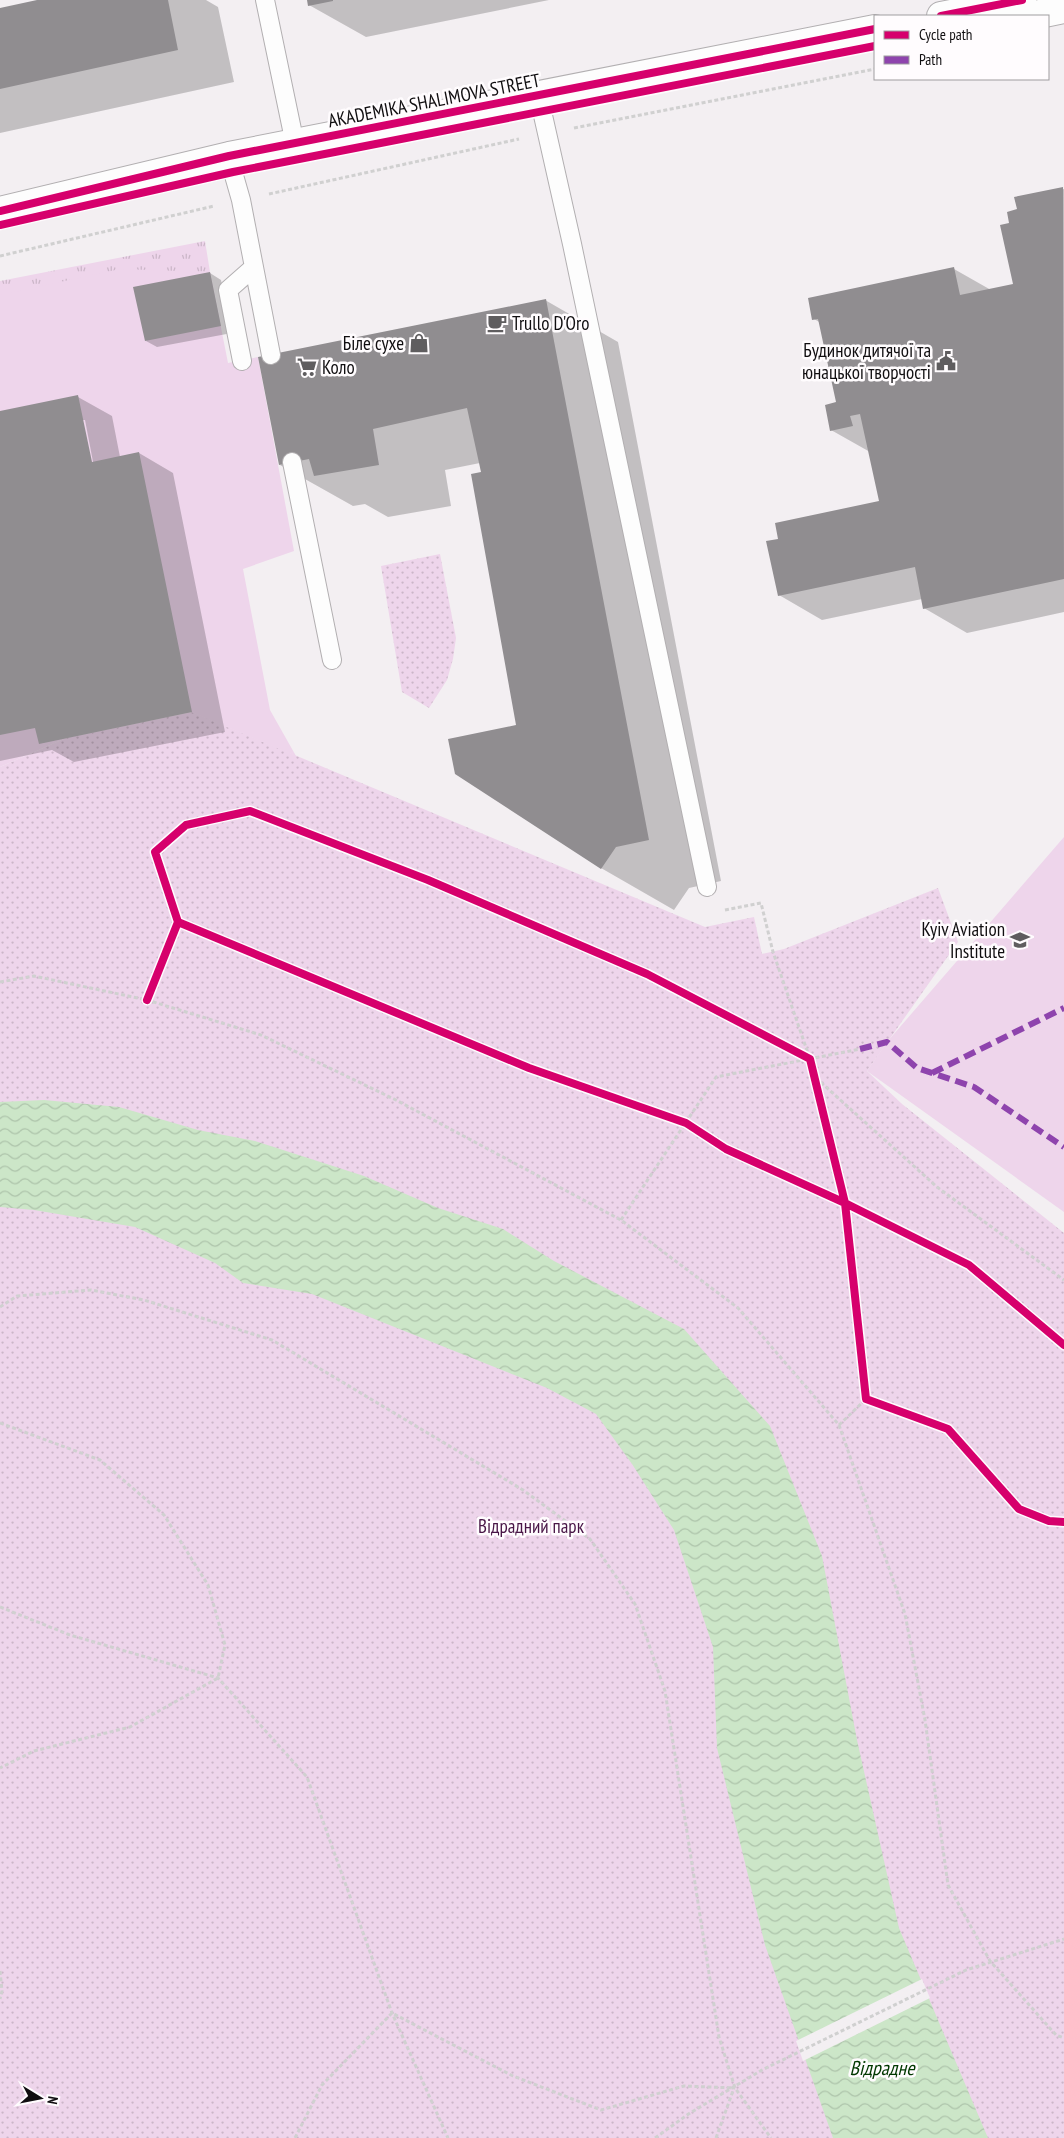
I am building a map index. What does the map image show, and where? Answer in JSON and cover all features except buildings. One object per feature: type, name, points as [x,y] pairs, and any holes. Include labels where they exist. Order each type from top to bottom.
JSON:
[{"type":"street","points":[[946,15],[1022,0]]},
{"type":"street","points":[[1035,15],[1064,9]]},
{"type":"street","name":"AKADEMIKA SHALIMOVA STREET","points":[[0,211],[229,156],[874,29]]},
{"type":"street","name":"AKADEMIKA SHALIMOVA STREET","points":[[0,226],[233,172],[874,46]]},
{"type":"lane","points":[[265,0],[295,144]]},
{"type":"lane","points":[[542,111],[574,254],[707,887]]},
{"type":"lane","points":[[233,172],[271,354]]},
{"type":"lane","points":[[242,361],[228,290],[253,268]]},
{"type":"lane","points":[[292,462],[332,660]]},
{"type":"path","points":[[0,256],[240,200]]},
{"type":"path","points":[[761,903],[773,952],[810,1059],[820,1097]]},
{"type":"path","points":[[0,982],[34,976],[147,1000],[261,1035],[396,1100],[621,1220],[738,1308],[838,1425],[905,1614],[925,1720],[948,1885],[990,1961],[1056,2036],[1064,2038]]},
{"type":"path","points":[[147,1000],[150,992]]},
{"type":"path","points":[[621,1220],[716,1077],[860,1049]]},
{"type":"path","points":[[802,1054],[810,1059]]},
{"type":"path","points":[[816,1078],[937,1188],[1064,1280]]},
{"type":"path","points":[[677,1119],[694,1128]]},
{"type":"path","points":[[0,1307],[17,1296],[91,1290],[144,1300],[272,1340],[524,1490],[590,1539],[635,1604],[665,1691],[719,2037],[735,2088],[771,2138]]},
{"type":"path","points":[[865,1390],[866,1400]]},
{"type":"path","points":[[838,1425],[866,1400]]},
{"type":"path","points":[[866,1400],[875,1403]]},
{"type":"path","points":[[0,1423],[100,1460],[164,1515],[208,1585],[225,1645],[218,1678],[130,1727],[34,1750],[0,1768]]},
{"type":"path","points":[[0,1607],[70,1635],[218,1678],[307,1777],[392,2013],[448,2138]]},
{"type":"path","points":[[655,2138],[690,2113],[735,2088],[762,2070],[966,1970],[1064,1939]]},
{"type":"path","points":[[0,1971],[2,1991],[0,1999]]},
{"type":"path","points":[[392,2013],[513,2076],[601,2110],[684,2086],[735,2088]]},
{"type":"path","points":[[295,2138],[322,2085],[392,2013]]},
{"type":"path","points":[[716,2138],[735,2088]]},
{"type":"green space","points":[[205,241],[210,272],[134,287],[0,411],[0,281]]},
{"type":"green space","points":[[120,269],[210,272],[228,363],[258,357],[294,551],[243,569],[270,710],[296,756],[191,712],[66,738],[0,767],[0,295]]},
{"type":"green space","points":[[440,554],[456,638],[447,680],[429,708],[402,692],[381,566]]},
{"type":"green space","name":"Відрадний парк","points":[[192,712],[705,927],[754,917],[762,954],[784,949],[938,888],[958,942],[867,1071],[902,1104],[1064,1233],[1064,2138],[0,2138],[0,767],[66,738]]},
{"type":"green space","name":"Kyiv Aviation Institute","points":[[1064,837],[1064,1212],[867,1071],[887,1042]]},
{"type":"water","name":"Відрадне","points":[[44,1100],[119,1107],[198,1130],[255,1141],[364,1176],[438,1208],[503,1229],[554,1261],[684,1329],[770,1426],[822,1556],[857,1740],[899,1928],[988,2138],[833,2138],[765,1945],[717,1748],[713,1647],[674,1530],[632,1464],[596,1414],[547,1388],[312,1294],[243,1283],[215,1263],[135,1227],[34,1210],[0,1207],[0,1102]]},
{"type":"pier","points":[[922,1979],[930,1998],[803,2061],[796,2041]]},
{"type":"marked path","points":[[932,1073],[1064,1008]]},
{"type":"marked path","points":[[860,1049],[887,1042],[917,1068],[974,1087],[1064,1147]]},
{"type":"cycle path","points":[[946,15],[1022,0]]},
{"type":"cycle path","points":[[0,211],[229,156],[874,29]]},
{"type":"cycle path","points":[[0,225],[233,172],[874,46]]},
{"type":"cycle path","points":[[1064,1345],[969,1265],[845,1203],[726,1149],[686,1123],[529,1068],[178,922],[155,852],[186,825],[250,811],[428,880],[647,974],[810,1059],[845,1203],[866,1399],[948,1429],[1019,1509],[1049,1521],[1064,1522]]},
{"type":"cycle path","points":[[147,1000],[178,922]]},
{"type":"place","name":"Trullo D'Oro","points":[[497,323]]},
{"type":"place","name":"Біле сухе","points":[[419,343]]},
{"type":"place","name":"Будинок дитячої та юнацької творчості","points":[[946,361]]},
{"type":"place","name":"Коло","points":[[307,367]]},
{"type":"place","name":"Kyiv Aviation Institute","points":[[1020,940]]}]
